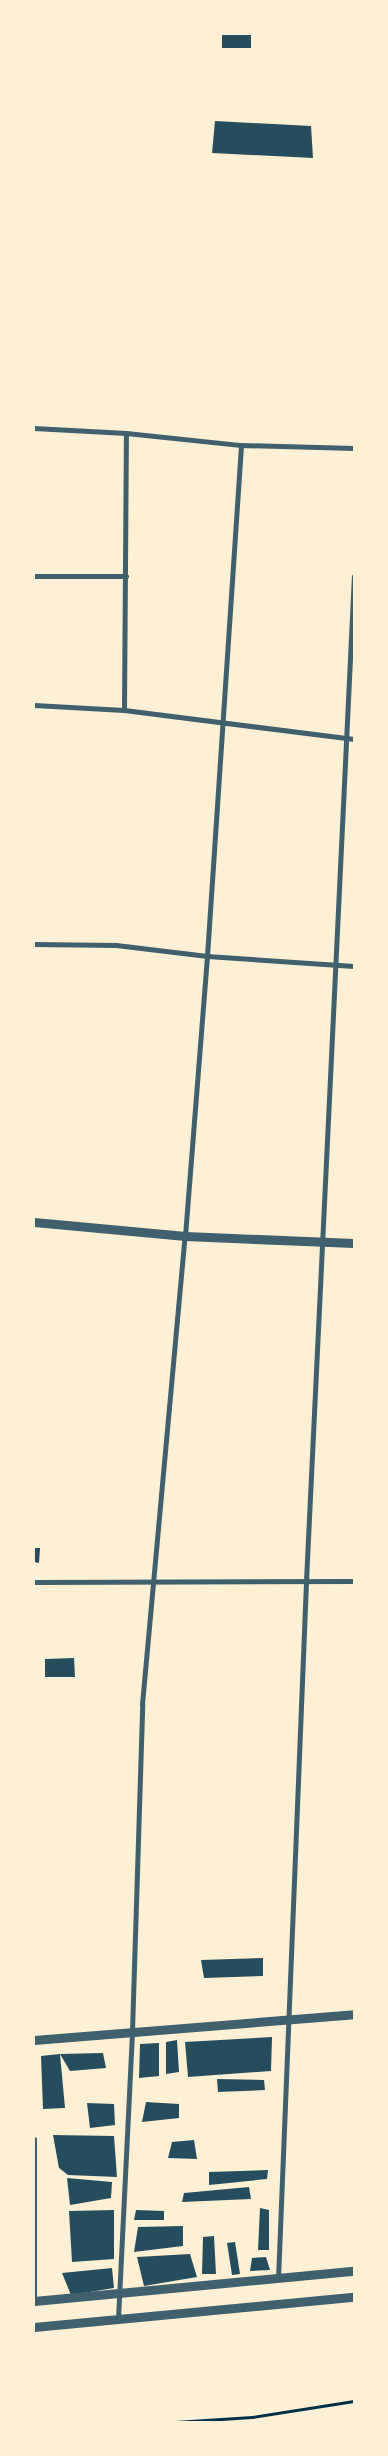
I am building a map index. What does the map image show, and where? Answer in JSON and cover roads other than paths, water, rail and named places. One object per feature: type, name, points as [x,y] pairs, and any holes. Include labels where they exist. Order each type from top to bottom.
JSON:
[{"type":"street","points":[[34,428],[126,433],[241,445],[354,448]]},
{"type":"street","points":[[124,710],[126,433]]},
{"type":"street","points":[[118,2319],[132,2031],[142,1704],[151,1581],[185,1236],[208,956],[241,445]]},
{"type":"street","points":[[34,576],[126,576]]},
{"type":"street","points":[[278,2279],[306,1581],[337,965],[354,576]]},
{"type":"street","points":[[34,706],[124,710],[354,739]]},
{"type":"street","points":[[34,944],[116,946],[208,956],[354,966]]},
{"type":"street","points":[[34,1222],[185,1236],[354,1244]]},
{"type":"street","points":[[34,1582],[354,1581]]},
{"type":"street","points":[[34,2040],[354,2014]]},
{"type":"street","points":[[34,2139],[34,2301],[120,2291],[354,2271]]},
{"type":"street","points":[[34,2327],[354,2297]]}]
